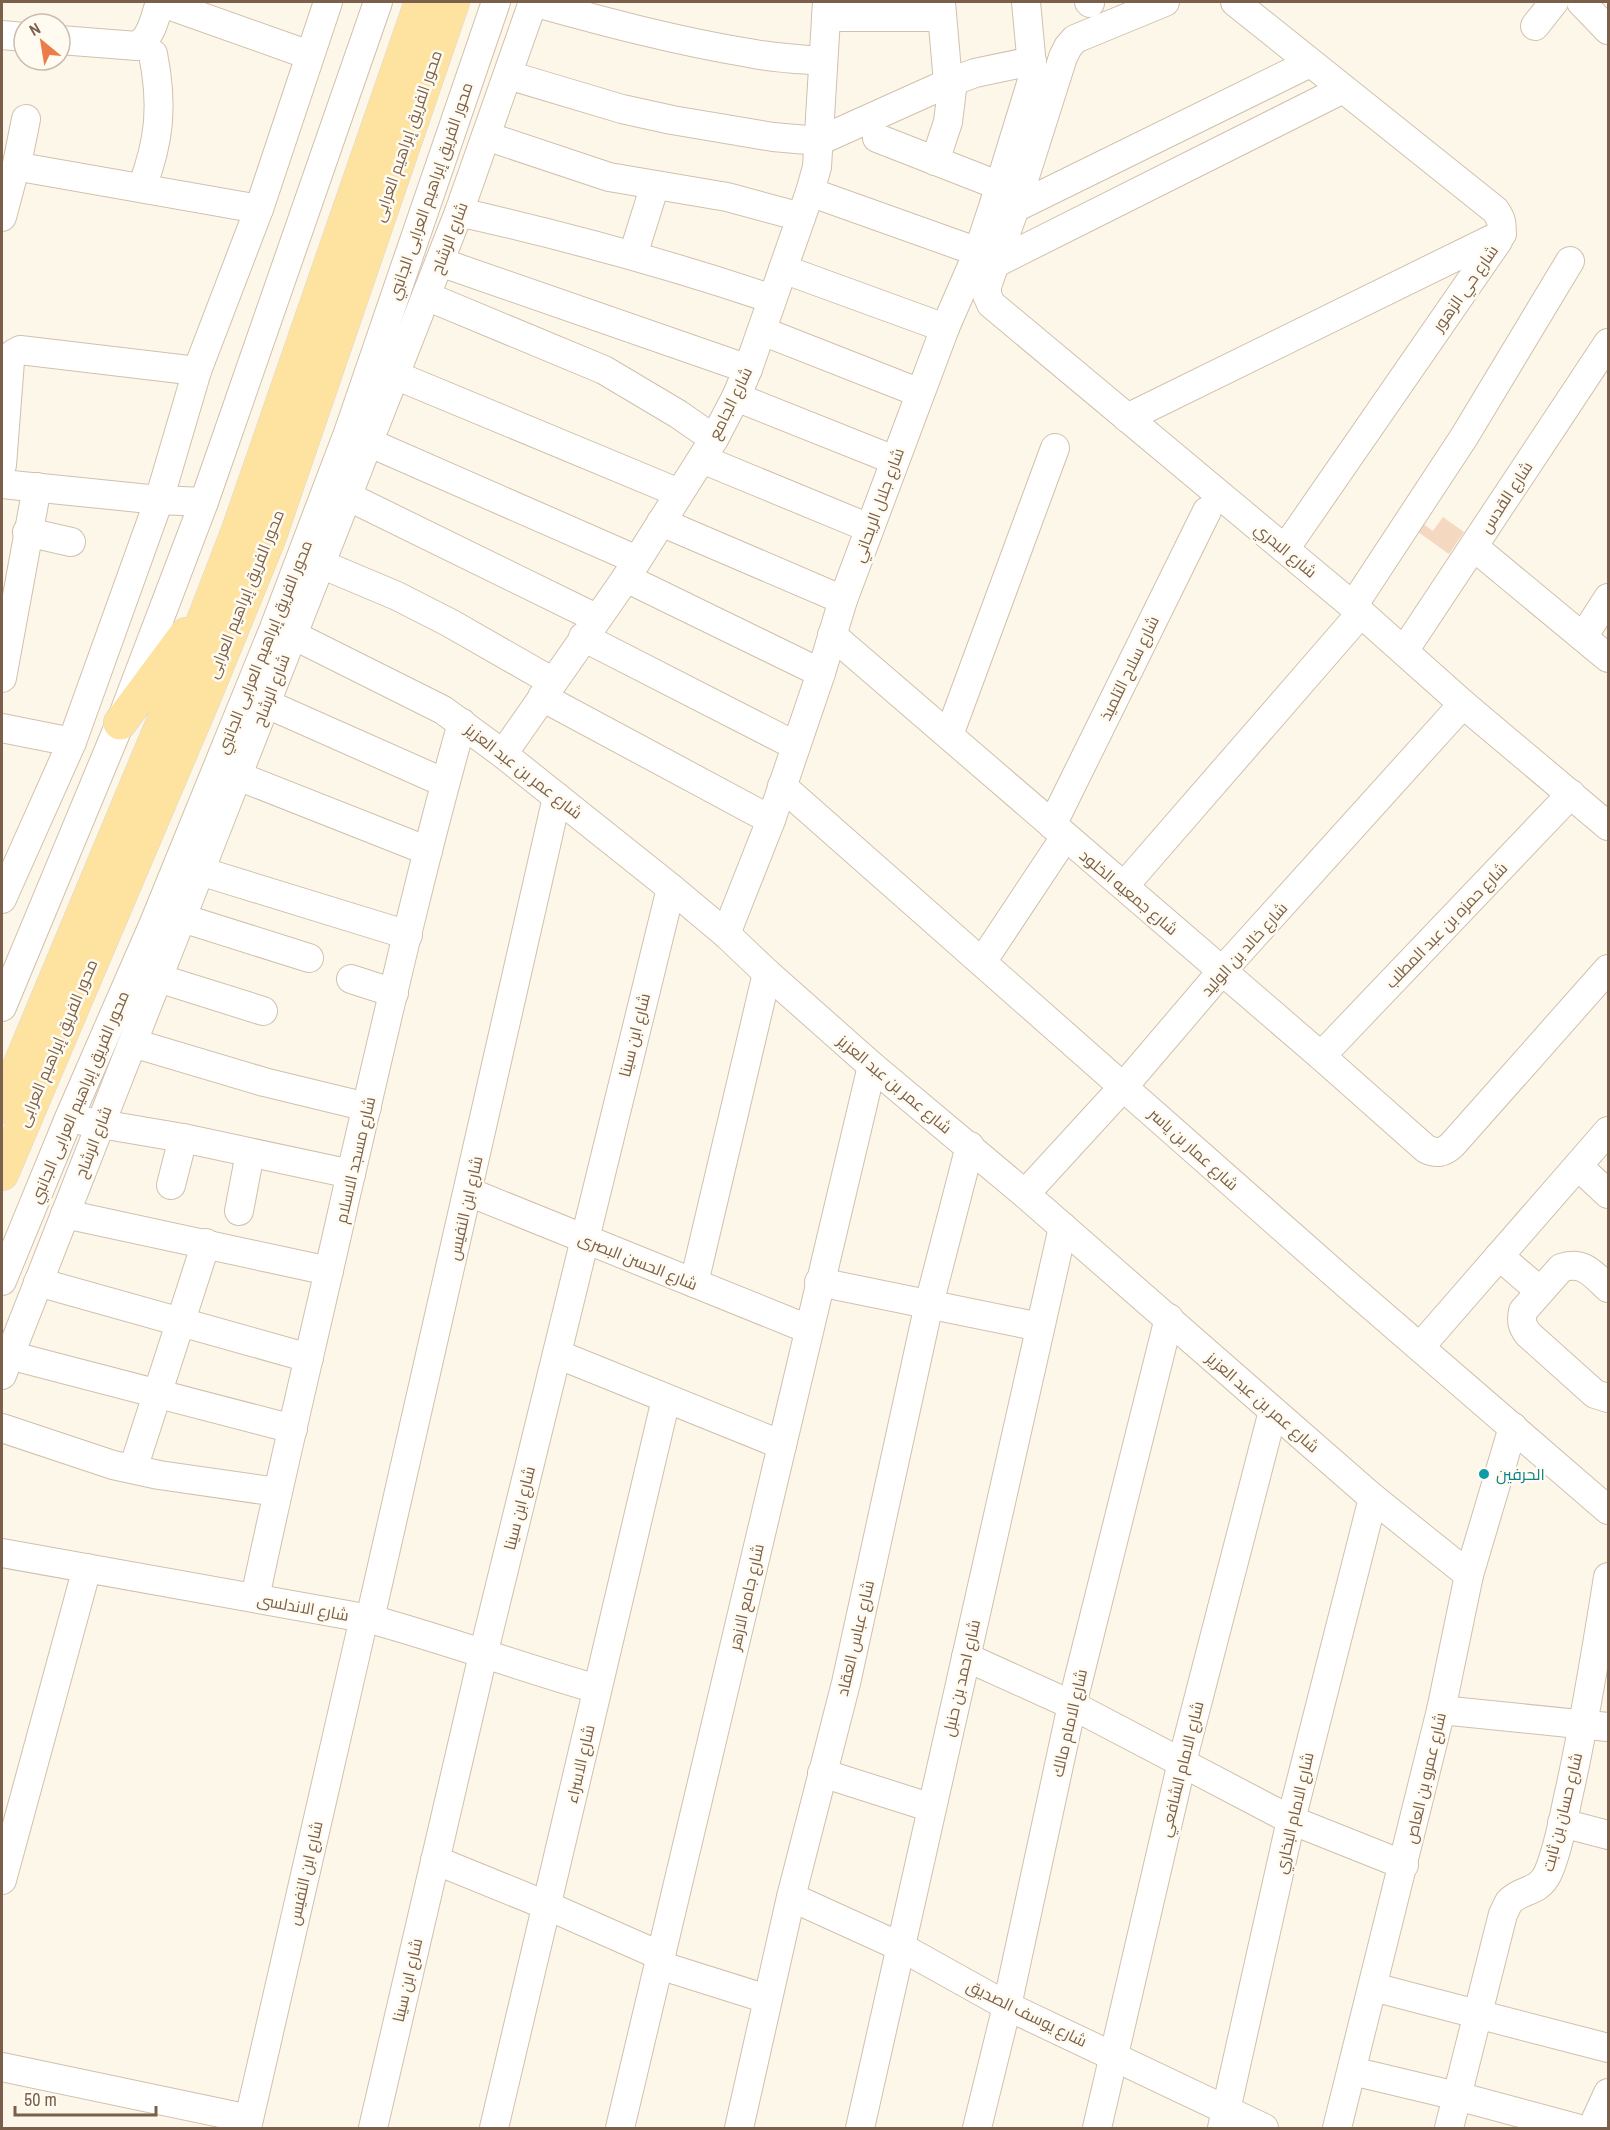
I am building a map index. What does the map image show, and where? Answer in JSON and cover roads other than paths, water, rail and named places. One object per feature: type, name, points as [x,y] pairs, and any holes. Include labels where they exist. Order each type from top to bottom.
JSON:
[{"type":"main road","name":"محور الفريق إبراهيم العرابى","points":[[2,1107],[179,683],[212,598],[256,478],[421,2]]},
{"type":"main road","name":"محور الفريق إبراهيم العرابى","points":[[2,1174],[200,706],[268,539],[453,2]]},
{"type":"main road","points":[[120,723],[212,598]]},
{"type":"street","points":[[72,41],[137,46],[148,36],[160,2],[309,55]]},
{"type":"street","points":[[2,899],[72,742],[159,500],[197,371],[259,209],[328,2]]},
{"type":"street","points":[[2,1007],[12,951],[120,723],[204,501],[378,2]]},
{"type":"street","name":"محور الفريق إبراهيم العرابى الجانبي","points":[[2,1281],[69,1118],[154,923],[256,699],[358,437],[495,2]]},
{"type":"street","points":[[533,2],[680,40],[751,54],[823,61]]},
{"type":"street","name":"شارع الرشاح","points":[[5,1365],[238,776],[256,699],[293,635],[347,496],[358,437],[395,375],[440,262],[533,2]]},
{"type":"street","points":[[508,75],[622,110],[773,137],[819,141],[950,82],[994,68],[1033,69],[1026,2]]},
{"type":"street","points":[[1007,197],[1068,47],[1075,39],[1165,2]]},
{"type":"street","name":"شارع حي الزهور","points":[[1235,2],[1495,210],[1501,217],[1503,226],[1502,234],[1285,549]]},
{"type":"street","points":[[1535,26],[1554,2]]},
{"type":"street","points":[[1581,2],[1608,30]]},
{"type":"street","points":[[827,9],[942,9],[950,82],[948,122],[935,161]]},
{"type":"street","name":"شارع الجامع","points":[[503,754],[631,569],[708,449],[736,397],[762,331],[806,205],[817,166],[827,9]]},
{"type":"street","points":[[142,187],[159,126],[159,90],[153,54]]},
{"type":"street","points":[[1007,197],[1310,63]]},
{"type":"street","name":"شارع جلال الريحاني","points":[[726,934],[771,820],[843,600],[894,460],[945,328],[986,258],[1007,197],[1033,69]]},
{"type":"street","points":[[486,136],[609,177],[727,197],[806,205],[986,258],[1343,89]]},
{"type":"street","points":[[2,217],[16,169],[26,118]]},
{"type":"street","points":[[877,138],[935,161],[1007,197]]},
{"type":"street","points":[[16,169],[24,167],[259,209]]},
{"type":"street","points":[[633,255],[655,185]]},
{"type":"street","points":[[459,212],[633,255],[772,299]]},
{"type":"street","points":[[1127,418],[1502,234]]},
{"type":"street","name":"شارع البدري","points":[[986,258],[987,295],[992,304],[1357,609],[1463,704],[1608,826]]},
{"type":"street","points":[[1124,886],[1357,609],[1570,261]]},
{"type":"street","points":[[440,262],[748,369]]},
{"type":"street","points":[[783,269],[945,328]]},
{"type":"street","points":[[426,296],[604,370],[678,414],[708,449],[869,528]]},
{"type":"street","points":[[762,331],[920,393]]},
{"type":"street","points":[[2,465],[10,361],[13,354],[20,350],[197,371]]},
{"type":"street","name":"شارع القدس","points":[[1404,651],[1605,355]]},
{"type":"street","points":[[395,375],[679,492]]},
{"type":"street","points":[[736,397],[894,460]]},
{"type":"street","points":[[358,437],[631,569],[821,673]]},
{"type":"street","points":[[949,735],[1055,448]]},
{"type":"street","points":[[2,484],[159,500],[204,501]]},
{"type":"street","points":[[2,678],[18,540],[37,487]]},
{"type":"street","points":[[347,496],[590,628],[796,746]]},
{"type":"street","name":"شارع سلاح التلميذ","points":[[982,962],[1059,831],[1206,511]]},
{"type":"street","points":[[661,522],[843,600]]},
{"type":"street","points":[[18,540],[71,542]]},
{"type":"street","points":[[1474,547],[1608,658]]},
{"type":"street","points":[[321,564],[397,596],[450,623],[547,689],[771,820]]},
{"type":"street","points":[[1583,637],[1608,598]]},
{"type":"street","name":"شارع عمر بن عبد العزيز","points":[[293,635],[422,699],[462,723],[671,888],[726,934],[872,1066],[970,1146],[1169,1318],[1372,1498],[1469,1575]]},
{"type":"street","name":"شارع جمعيه الخلود","points":[[832,635],[1426,1149],[1435,1153],[1445,1152],[1452,1145],[1608,969]]},
{"type":"street","points":[[256,699],[445,783]]},
{"type":"street","name":"شارع خالد بن الوليد","points":[[1025,1194],[1124,1086],[1222,971],[1463,704]]},
{"type":"street","name":"شارع مسجد الاسلام","points":[[255,1599],[277,1492],[351,1174],[428,851],[462,723]]},
{"type":"street","points":[[2,728],[72,742]]},
{"type":"street","points":[[238,776],[428,851]]},
{"type":"street","name":"شارع عمار بن ياسر","points":[[782,786],[1420,1347],[1608,1508]]},
{"type":"street","name":"شارع حمزه بن عبد المطلب","points":[[1321,1056],[1571,794]]},
{"type":"street","name":"شارع ابن النفيس","points":[[241,2122],[367,1618],[469,1192],[557,797]]},
{"type":"street","points":[[200,870],[408,935]]},
{"type":"street","name":"شارع ابن سينا","points":[[373,2128],[483,1655],[671,888]]},
{"type":"street","points":[[182,918],[309,958]]},
{"type":"street","points":[[694,1283],[767,973]]},
{"type":"street","points":[[158,978],[263,1011]]},
{"type":"street","points":[[351,979],[394,993]]},
{"type":"street","points":[[133,1043],[264,1082],[367,1107]]},
{"type":"street","name":"شارع جامع الازهر","points":[[620,2128],[872,1066]]},
{"type":"street","points":[[69,1118],[183,1138],[351,1174]]},
{"type":"street","points":[[1420,1347],[1608,1131]]},
{"type":"street","points":[[171,1185],[183,1138]]},
{"type":"street","name":"شارع عباس العقاد","points":[[739,2128],[791,1897],[846,1683],[929,1304],[970,1146]]},
{"type":"street","points":[[239,1211],[250,1153]]},
{"type":"street","points":[[1578,1167],[1608,1194]]},
{"type":"street","name":"شارع الحسن البصرى","points":[[469,1192],[808,1329]]},
{"type":"street","points":[[65,1214],[329,1270]]},
{"type":"street","name":"شارع احمد بن حنبل","points":[[860,2128],[1063,1227]]},
{"type":"street","points":[[133,1469],[206,1243]]},
{"type":"street","points":[[1499,1256],[1540,1291]]},
{"type":"street","points":[[1608,1288],[1587,1269],[1579,1265],[1569,1265],[1561,1268],[1540,1291],[1523,1311],[1521,1319],[1523,1327],[1595,1394],[1608,1398]]},
{"type":"street","points":[[38,1282],[309,1358]]},
{"type":"street","points":[[819,1282],[1040,1327]]},
{"type":"street","name":"شارع الامام مالك","points":[[977,2128],[1007,2006],[1072,1705],[1169,1318]]},
{"type":"street","points":[[557,1354],[782,1445]]},
{"type":"street","points":[[5,1365],[158,1393],[293,1429]]},
{"type":"street","name":"شارع الاسراء","points":[[494,2128],[666,1399]]},
{"type":"street","name":"شارع الامام الشافعي","points":[[1097,2128],[1182,1762],[1273,1411]]},
{"type":"street","name":"شارع عمرو بن العاص","points":[[1337,2128],[1441,1710],[1469,1575],[1513,1427]]},
{"type":"street","points":[[2,1428],[113,1465],[212,1484],[277,1492]]},
{"type":"street","name":"شارع الامام البخاري","points":[[1224,2120],[1291,1820],[1372,1498]]},
{"type":"street","name":"شارع الاندلسى","points":[[2,1553],[367,1618],[597,1689]]},
{"type":"street","points":[[2,1880],[87,1568]]},
{"type":"street","name":"شارع حسان بن ثابت","points":[[1449,2128],[1476,2013],[1503,1914],[1509,1902],[1535,1889],[1543,1882],[1549,1870],[1562,1823],[1596,1726],[1608,1577]]},
{"type":"street","points":[[966,1657],[1072,1705],[1291,1820],[1404,1865]]},
{"type":"street","points":[[1441,1710],[1596,1726]]},
{"type":"street","points":[[822,1773],[932,1808]]},
{"type":"street","points":[[1562,1823],[1608,1835]]},
{"type":"street","points":[[435,1860],[548,1906],[660,1961],[767,1999]]},
{"type":"street","name":"شارع يوسف الصديق","points":[[791,1897],[901,1947],[1007,2006],[1114,2056],[1224,2120],[1264,2128]]},
{"type":"street","points":[[1373,1987],[1608,2048]]},
{"type":"street","points":[[2,2067],[241,2122]]},
{"type":"street","points":[[1352,2071],[1576,2128]]},
{"type":"street","points":[[1592,2128],[1608,2093]]},
{"type":"place","name":"الحرفين","points":[[1484,1474]]}]
